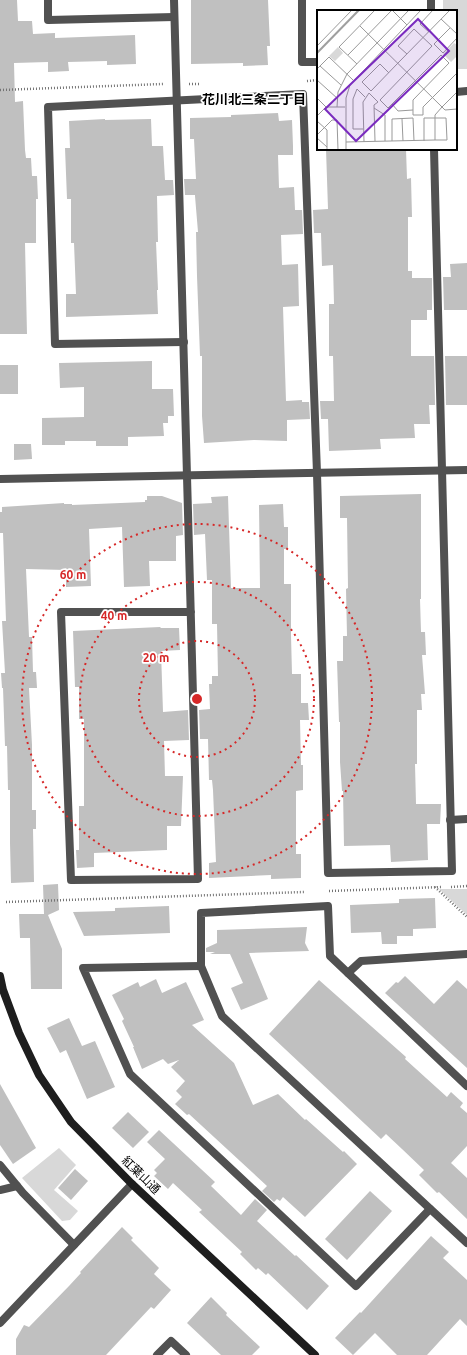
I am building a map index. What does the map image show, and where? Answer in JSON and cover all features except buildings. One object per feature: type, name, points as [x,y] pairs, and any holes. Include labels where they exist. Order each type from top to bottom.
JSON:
[{"type":"street","points":[[48,0],[48,20],[174,17]]},
{"type":"street","points":[[174,0],[176,100],[184,342],[198,879],[71,880],[61,612],[191,612]]},
{"type":"street","points":[[302,0],[302,62],[317,62]]},
{"type":"street","points":[[184,342],[55,344],[48,107],[303,94],[317,473],[328,873],[452,871],[434,150]]},
{"type":"street","points":[[0,479],[467,470]]},
{"type":"street","points":[[450,820],[467,819]]},
{"type":"street","points":[[467,1086],[330,956],[328,906],[201,913],[201,966],[222,1016],[467,1243]]},
{"type":"street","points":[[348,973],[362,961],[467,954]]},
{"type":"street","points":[[201,966],[83,968],[130,1074],[356,1286],[430,1209]]},
{"type":"street","name":"紅葉山通","points":[[0,976],[3,990],[19,1033],[40,1074],[71,1122],[132,1184],[316,1355]]},
{"type":"street","points":[[0,1165],[17,1186],[74,1246]]},
{"type":"street","points":[[0,1323],[132,1184]]},
{"type":"street","points":[[0,1190],[17,1186]]},
{"type":"street","points":[[157,1355],[171,1341],[186,1355]]},
{"type":"path","points":[[0,90],[163,84]]},
{"type":"path","points":[[328,873],[328,906]]},
{"type":"path","points":[[198,879],[201,913]]},
{"type":"path","points":[[328,891],[467,886]]},
{"type":"path","points":[[435,887],[467,917]]},
{"type":"path","points":[[6,902],[305,892]]},
{"type":"shaded area","points":[[443,0],[467,0],[467,69],[457,69],[457,10],[443,10]]},
{"type":"shaded area","points":[[439,889],[467,889],[467,915]]},
{"type":"shaded area","points":[[59,1148],[76,1165],[54,1190],[78,1211],[70,1220],[62,1221],[22,1178]]},
{"type":"district","name":"花川北三条二丁目","points":[[254,99]]}]
